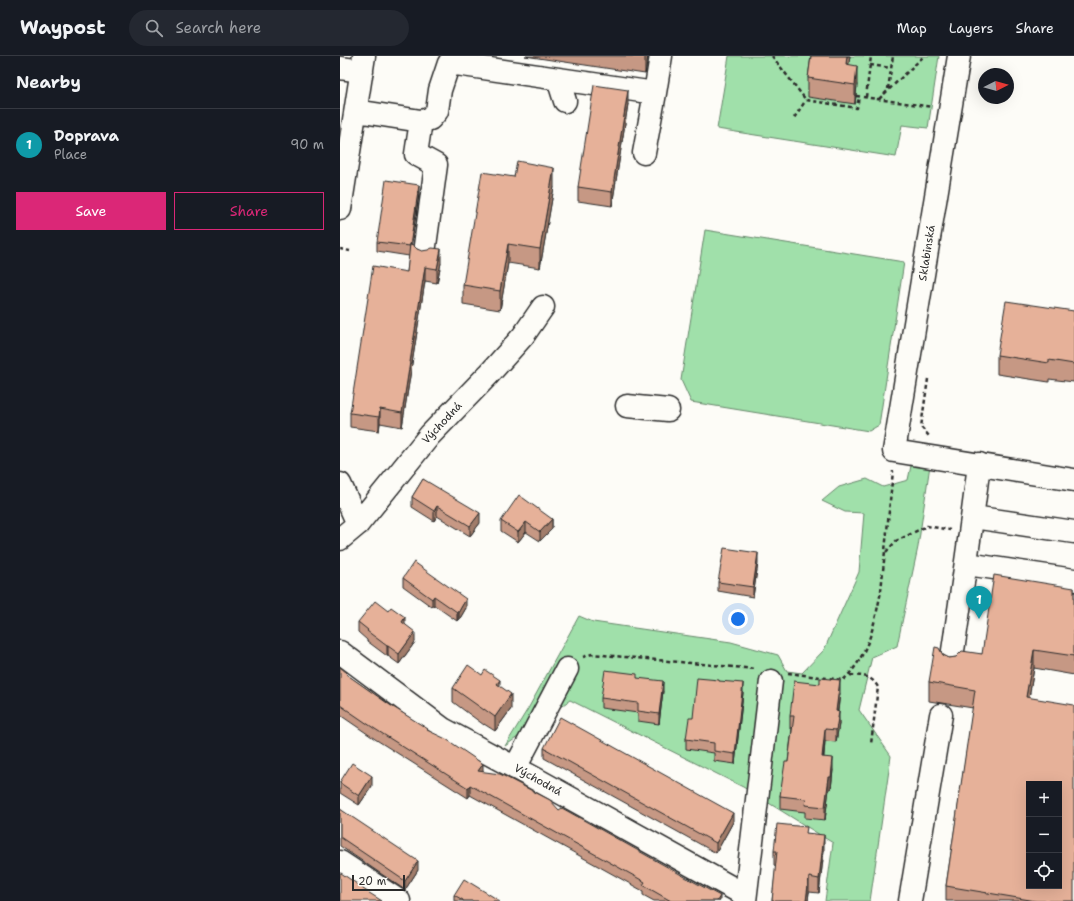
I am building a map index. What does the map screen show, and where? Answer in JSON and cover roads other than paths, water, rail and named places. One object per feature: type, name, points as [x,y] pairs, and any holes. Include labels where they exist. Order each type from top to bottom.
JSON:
[{"type":"street","points":[[644,153],[661,56]]},
{"type":"street","name":"Sklabinská","points":[[959,56],[894,451],[978,464]]},
{"type":"street","points":[[356,110],[421,120],[430,119],[437,111],[440,90],[450,60],[489,62],[558,79],[655,93]]},
{"type":"street","points":[[340,68],[363,64],[340,209]]},
{"type":"street","points":[[558,79],[565,101]]},
{"type":"street","points":[[421,120],[416,154],[436,165],[424,253]]},
{"type":"street","name":"Východná","points":[[340,539],[358,524],[430,434],[489,374],[523,336],[543,307]]},
{"type":"street","points":[[627,406],[668,410]]},
{"type":"street","points":[[951,664],[967,564],[978,464],[1074,480]]},
{"type":"street","points":[[340,484],[358,524]]},
{"type":"street","points":[[972,525],[1074,532]]},
{"type":"street","points":[[967,564],[1074,580]]},
{"type":"street","name":"Východná","points":[[340,652],[443,730],[515,768],[745,898],[772,676]]},
{"type":"street","points":[[515,768],[567,670]]},
{"type":"street","points":[[910,901],[941,715]]},
{"type":"street","points":[[340,862],[399,901]]},
{"type":"place","name":"Doprava","points":[[979,619]]}]
